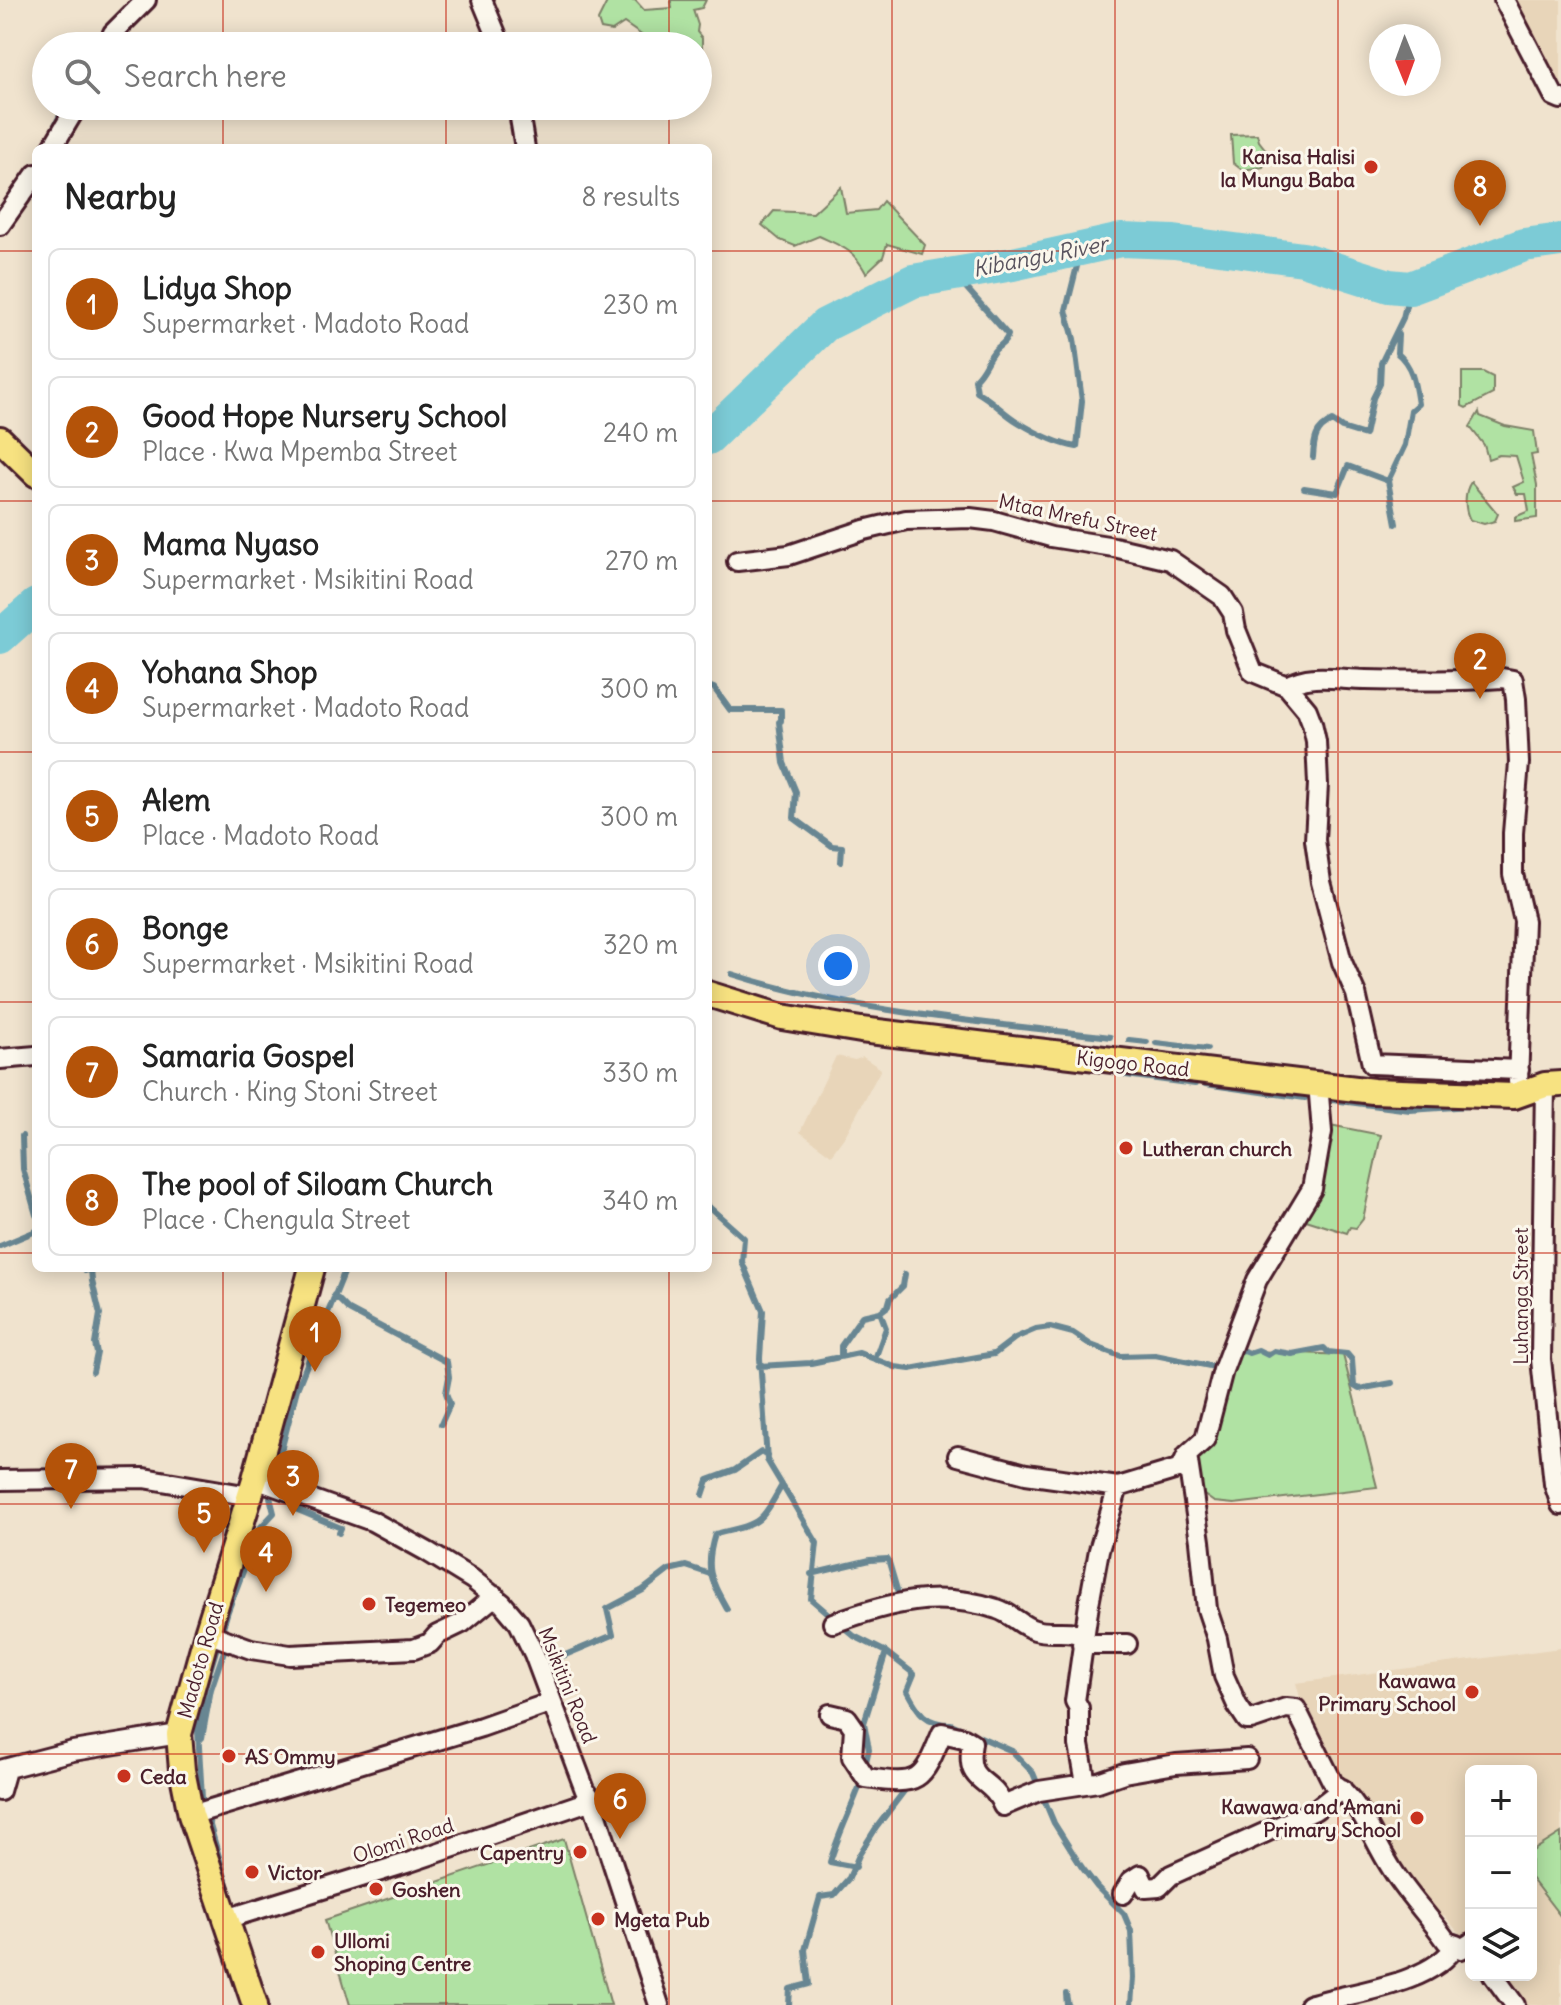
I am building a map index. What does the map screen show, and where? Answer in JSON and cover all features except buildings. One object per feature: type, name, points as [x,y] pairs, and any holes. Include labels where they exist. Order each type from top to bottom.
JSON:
[{"type":"main road","points":[[0,439],[32,470]]},
{"type":"main road","name":"Kigogo Road","points":[[712,995],[782,1017],[861,1030],[1373,1091],[1514,1096],[1553,1084]]},
{"type":"main road","name":"Madoto Road","points":[[255,2005],[191,1815],[179,1734],[253,1487],[311,1272]]},
{"type":"street","points":[[114,32],[146,0]]},
{"type":"street","points":[[482,0],[495,32]]},
{"type":"street","points":[[1504,0],[1554,96],[1561,99]]},
{"type":"street","points":[[54,144],[69,120]]},
{"type":"street","points":[[520,120],[524,144]]},
{"type":"street","points":[[0,225],[32,180]]},
{"type":"street","name":"Mtaa Mrefu Street","points":[[737,561],[789,555],[864,530],[906,520],[952,518],[994,521],[1051,537],[1170,560],[1222,596],[1233,613],[1236,630],[1253,672],[1287,686],[1307,710],[1314,732],[1318,784],[1315,840],[1321,882],[1342,962],[1356,994],[1372,1064],[1373,1091]]},
{"type":"street","points":[[1287,686],[1302,678],[1330,677],[1363,680],[1513,680],[1519,763],[1513,862],[1524,921],[1519,1070],[1514,1096]]},
{"type":"street","points":[[0,1059],[32,1056]]},
{"type":"street","points":[[1372,1064],[1519,1070]]},
{"type":"street","points":[[958,1456],[1026,1474],[1118,1487],[1181,1468],[1187,1455],[1205,1439],[1223,1370],[1257,1280],[1312,1189],[1322,1132],[1318,1083]]},
{"type":"street","name":"Luhanga Street","points":[[1553,1084],[1541,1359],[1554,1484],[1561,1505]]},
{"type":"street","points":[[1187,1455],[1207,1609],[1224,1676],[1237,1705],[1247,1720],[1286,1708],[1296,1709],[1333,1783],[1342,1789],[1370,1828],[1390,1867],[1447,1942],[1463,1944]]},
{"type":"street","name":"Msikitini Road","points":[[0,1480],[144,1478],[253,1487],[372,1521],[428,1552],[495,1596],[519,1623],[585,1790],[592,1800],[659,2005]]},
{"type":"street","points":[[1086,1783],[1079,1745],[1079,1708],[1075,1701],[1099,1550],[1118,1487]]},
{"type":"street","points":[[207,1633],[251,1649],[290,1655],[414,1649],[462,1623],[495,1596]]},
{"type":"street","points":[[833,1623],[901,1601],[949,1599],[999,1609],[1032,1630],[1075,1632],[1083,1640],[1127,1644]]},
{"type":"street","points":[[191,1815],[552,1702]]},
{"type":"street","points":[[830,1714],[847,1718],[854,1728],[853,1762],[860,1766],[866,1778],[901,1783],[920,1776],[930,1763],[942,1733],[972,1743],[969,1760],[972,1773],[999,1797],[1003,1806],[1039,1791],[1176,1764],[1247,1759]]},
{"type":"street","points":[[0,1791],[3,1770],[73,1751],[179,1734]]},
{"type":"street","points":[[1123,1894],[1131,1881],[1140,1875],[1146,1888],[1159,1887],[1171,1875],[1315,1810],[1342,1789]]},
{"type":"street","name":"Olomi Road","points":[[226,1919],[410,1862],[592,1800]]},
{"type":"street","points":[[1309,2005],[1397,1984],[1448,1957],[1463,1944]]},
{"type":"street","points":[[1497,1981],[1515,2005]]},
{"type":"shaded area","points":[[1515,0],[1561,0],[1561,85],[1557,85]]},
{"type":"shaded area","points":[[836,1056],[855,1060],[863,1057],[881,1069],[845,1136],[831,1155],[800,1132]]},
{"type":"shaded area","name":"Kawawa and Amani Primary School","points":[[1561,1648],[1561,2005],[1516,2005],[1498,1981],[1537,1981],[1537,1765],[1465,1765],[1465,1941],[1444,1915],[1437,1918],[1370,1828],[1306,1719],[1296,1683]]},
{"type":"green space","points":[[608,0],[635,0],[644,10],[672,8],[671,0],[706,0],[702,8],[693,10],[697,32],[637,32],[624,23],[612,31],[601,29],[598,20]]},
{"type":"green space","points":[[1257,134],[1269,154],[1263,167],[1242,170],[1233,163],[1231,135]]},
{"type":"green space","points":[[841,187],[846,213],[876,210],[883,201],[925,245],[922,254],[887,244],[883,257],[866,273],[852,254],[835,243],[819,236],[795,246],[780,240],[762,225],[774,211],[813,213]]},
{"type":"green space","points":[[1462,372],[1483,372],[1493,377],[1493,394],[1466,408],[1462,406]]},
{"type":"green space","points":[[1479,412],[1480,416],[1505,426],[1534,431],[1537,454],[1531,455],[1537,485],[1537,518],[1515,521],[1515,517],[1529,511],[1526,494],[1517,494],[1513,487],[1524,482],[1516,456],[1499,455],[1488,459],[1484,445],[1470,427]]},
{"type":"green space","points":[[1471,482],[1498,514],[1495,521],[1484,524],[1470,520],[1466,501]]},
{"type":"green space","points":[[1330,1125],[1381,1135],[1363,1219],[1356,1228],[1350,1227],[1347,1233],[1303,1219]]},
{"type":"green space","points":[[1234,1350],[1343,1355],[1377,1487],[1234,1504],[1214,1502],[1197,1490],[1195,1456]]},
{"type":"green space","points":[[1561,1833],[1561,1917],[1537,1886],[1537,1848]]},
{"type":"green space","points":[[564,1839],[611,2005],[350,2005],[325,1920]]},
{"type":"waterway","points":[[52,131],[58,120]]},
{"type":"waterway","name":"Kibangu River","points":[[712,434],[825,325],[913,281],[1013,264],[1121,240],[1174,242],[1303,259],[1389,286],[1410,288],[1524,245],[1561,240]]},
{"type":"waterway","points":[[957,273],[962,283],[1008,335],[975,379],[977,392],[1032,430],[1054,441],[1077,447],[1082,401],[1074,339],[1066,310],[1081,250]]},
{"type":"waterway","points":[[1313,457],[1316,436],[1332,421],[1342,428],[1365,435],[1373,398],[1380,384],[1381,363],[1403,318],[1410,288]]},
{"type":"waterway","points":[[1396,524],[1388,481],[1405,445],[1411,410],[1418,404],[1410,370],[1397,353],[1398,335]]},
{"type":"waterway","points":[[1304,488],[1337,493],[1348,466],[1388,481]]},
{"type":"waterway","name":"Kibangu River","points":[[0,637],[32,609]]},
{"type":"waterway","points":[[712,687],[730,710],[781,710],[779,722],[784,763],[796,792],[794,818],[832,846],[842,847],[841,862]]},
{"type":"waterway","points":[[732,974],[872,1007],[1110,1037]]},
{"type":"waterway","points":[[1129,1040],[1147,1042]]},
{"type":"waterway","points":[[1156,1043],[1207,1049]]},
{"type":"waterway","points":[[1126,1075],[1195,1084]]},
{"type":"waterway","points":[[1205,1084],[1305,1098]]},
{"type":"waterway","points":[[1325,1099],[1410,1110],[1470,1106]]},
{"type":"waterway","points":[[22,1136],[23,1169],[32,1201]]},
{"type":"waterway","points":[[712,1210],[744,1238],[742,1262],[763,1311],[760,1358],[767,1460],[817,1543],[811,1599],[854,1636],[886,1652],[914,1674],[907,1691],[923,1715],[1012,1751],[1033,1773],[1054,1823],[1081,1866],[1124,1914],[1131,1931],[1131,2005]]},
{"type":"waterway","points":[[0,1246],[32,1233]]},
{"type":"waterway","points":[[91,1272],[100,1314],[93,1372]]},
{"type":"waterway","points":[[275,1474],[297,1389],[344,1272]]},
{"type":"waterway","points":[[841,1356],[841,1346],[862,1316],[880,1312],[888,1306],[890,1299],[903,1286],[905,1274]]},
{"type":"waterway","points":[[334,1295],[349,1310],[447,1362],[449,1377],[446,1393],[450,1404],[441,1424]]},
{"type":"waterway","points":[[875,1359],[886,1328],[880,1312]]},
{"type":"waterway","points":[[759,1366],[811,1363],[859,1353],[895,1367],[910,1369],[994,1354],[1015,1338],[1050,1327],[1073,1333],[1091,1345],[1120,1356],[1155,1355],[1215,1367]]},
{"type":"waterway","points":[[1232,1355],[1258,1350],[1268,1355],[1274,1351],[1292,1354],[1324,1348],[1328,1352],[1347,1354],[1352,1360],[1354,1386],[1359,1389],[1392,1383]]},
{"type":"waterway","points":[[703,1495],[708,1480],[735,1470],[761,1452],[767,1456]]},
{"type":"waterway","points":[[277,1468],[288,1472],[297,1490]]},
{"type":"waterway","points":[[727,1609],[711,1574],[710,1556],[715,1534],[757,1521],[783,1487]]},
{"type":"waterway","points":[[202,1798],[198,1730],[205,1687],[228,1611],[259,1529],[274,1513],[270,1497]]},
{"type":"waterway","points":[[291,1503],[293,1508],[341,1528],[339,1533]]},
{"type":"waterway","points":[[811,1574],[870,1560],[888,1559],[898,1593]]},
{"type":"waterway","points":[[558,1662],[558,1658],[613,1635],[607,1609],[643,1590],[669,1570],[686,1566],[710,1574]]},
{"type":"waterway","points":[[202,1738],[211,1689],[224,1651],[221,1641]]},
{"type":"waterway","points":[[864,1770],[869,1749],[864,1723],[886,1652]]},
{"type":"waterway","points":[[856,1867],[830,1862],[860,1785],[866,1786]]},
{"type":"waterway","points":[[789,2005],[790,1989],[809,1984],[805,1950],[820,1897],[834,1895],[849,1878],[876,1828],[908,1786]]},
{"type":"waterway","points":[[207,1815],[228,1888]]},
{"type":"waterway","points":[[1067,2005],[1066,1994],[1068,2005]]},
{"type":"place","name":"Kanisa Halisi la Mungu Baba","points":[[1371,167]]},
{"type":"place","name":"The pool of Siloam Church","points":[[1480,226]]},
{"type":"place","name":"Good Hope Nursery School","points":[[1480,699]]},
{"type":"place","name":"Lutheran church","points":[[1126,1148]]},
{"type":"place","name":"Lidya Shop","points":[[315,1372]]},
{"type":"place","name":"Samaria Gospel","points":[[71,1509]]},
{"type":"place","name":"Mama Nyaso","points":[[293,1516]]},
{"type":"place","name":"Alem","points":[[204,1553]]},
{"type":"place","name":"Yohana Shop","points":[[266,1592]]},
{"type":"place","name":"Tegemeo","points":[[369,1604]]},
{"type":"place","name":"Kawawa Primary School","points":[[1472,1692]]},
{"type":"place","name":"AS Ommy","points":[[229,1756]]},
{"type":"place","name":"Ceda","points":[[124,1776]]},
{"type":"place","name":"Kawawa and Amani Primary School","points":[[1417,1818]]},
{"type":"place","name":"Bonge","points":[[620,1839]]},
{"type":"place","name":"Capentry","points":[[580,1852]]},
{"type":"place","name":"Victor","points":[[252,1872]]},
{"type":"place","name":"Goshen","points":[[376,1889]]},
{"type":"place","name":"Mgeta Pub","points":[[598,1919]]},
{"type":"place","name":"Ullomi Shoping Centre","points":[[318,1952]]}]
